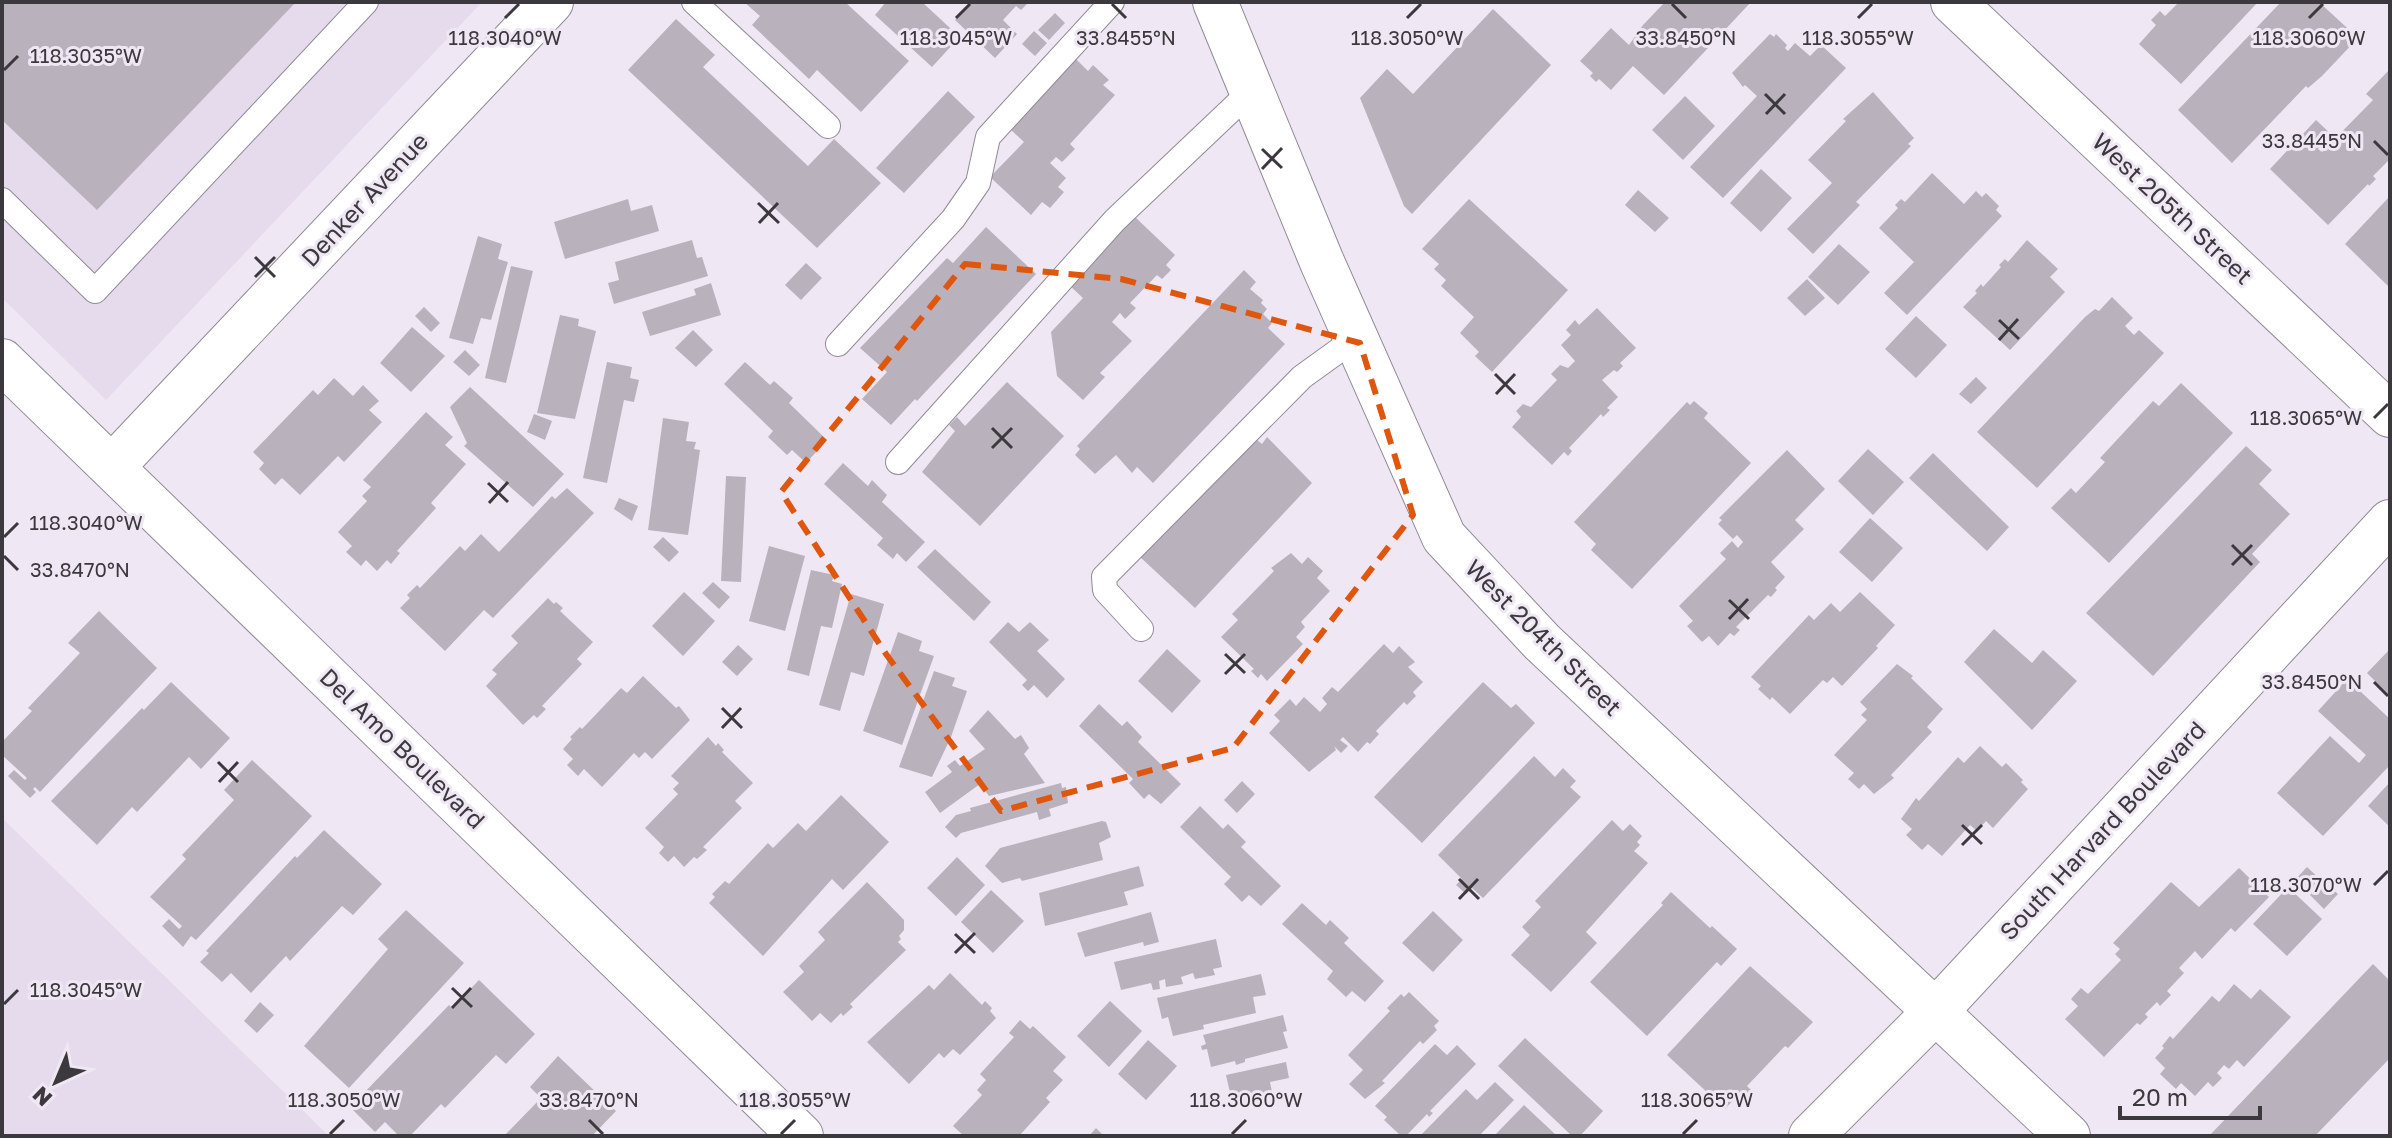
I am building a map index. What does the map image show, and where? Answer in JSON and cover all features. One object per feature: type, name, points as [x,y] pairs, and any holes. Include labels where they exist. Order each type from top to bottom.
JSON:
[{"type":"street","name":"Denker Avenue","points":[[112,467],[551,2]]},
{"type":"street","name":"West 204th Street","points":[[1215,2],[1356,338],[1444,537],[1542,642],[2068,1136]]},
{"type":"street","name":"West 205th Street","points":[[1953,2],[2390,415]]},
{"type":"street","name":"Del Amo Boulevard","points":[[2,361],[801,1136]]},
{"type":"street","name":"South Harvard Boulevard","points":[[1811,1136],[1935,1012],[2390,522]]},
{"type":"lane","points":[[2,200],[95,291],[366,2]]},
{"type":"lane","points":[[694,2],[828,126]]},
{"type":"lane","points":[[838,344],[953,219],[978,183],[988,137],[1112,2]]},
{"type":"lane","points":[[898,462],[1115,220],[1251,91]]},
{"type":"lane","points":[[1141,629],[1105,590],[1104,577],[1302,377],[1356,338]]},
{"type":"highlighted area","points":[[965,264],[1121,279],[1360,343],[1413,515],[1233,748],[1001,811],[886,654],[781,492]]},
{"type":"shaded area","points":[[2,2],[482,2],[106,400],[2,298]]},
{"type":"shaded area","points":[[2,818],[329,1136],[2,1136]]},
{"type":"building","points":[[2,2],[296,2],[97,210],[2,120]]},
{"type":"building","points":[[744,2],[845,2],[909,61],[861,112],[817,70],[809,79],[752,25],[760,16]]},
{"type":"building","points":[[886,2],[922,2],[950,28],[945,34],[955,42],[932,67],[875,15]]},
{"type":"building","points":[[969,2],[1029,2],[1021,10],[1016,6],[1003,20],[1017,34],[995,58],[955,20]]},
{"type":"building","points":[[1665,2],[1751,2],[1664,95],[1633,66],[1611,90],[1599,79],[1596,82],[1590,76],[1593,73],[1580,61],[1611,28],[1629,45]]},
{"type":"building","points":[[2179,2],[2258,2],[2181,84],[2139,44],[2156,25],[2151,20],[2160,11],[2165,16]]},
{"type":"building","points":[[2281,2],[2319,2],[2358,38],[2322,76],[2308,88],[2306,86],[2232,163],[2178,110]]},
{"type":"building","points":[[1493,9],[1551,65],[1412,214],[1404,206],[1360,98],[1387,69],[1413,94]]},
{"type":"building","points":[[1055,13],[1065,23],[1049,40],[1038,30]]},
{"type":"building","points":[[676,19],[715,55],[703,67],[808,166],[834,139],[881,183],[817,248],[628,70]]},
{"type":"building","points":[[1034,31],[1047,43],[1035,56],[1022,44]]},
{"type":"building","points":[[1770,34],[1774,37],[1776,34],[1787,45],[1785,48],[1788,51],[1795,43],[1810,56],[1821,45],[1846,68],[1723,198],[1690,167],[1757,96],[1745,85],[1743,87],[1732,73]]},
{"type":"building","points":[[1074,57],[1088,71],[1093,65],[1109,80],[1103,85],[1115,95],[1070,144],[1075,149],[1062,162],[1056,157],[1050,163],[1066,178],[1058,187],[1064,192],[1050,208],[1042,202],[1031,215],[990,177],[1024,142],[1008,127]]},
{"type":"building","points":[[2390,69],[2390,159],[2373,176],[2376,179],[2328,225],[2270,169],[2316,120],[2332,135],[2318,149],[2322,152],[2373,100],[2366,94]]},
{"type":"building","points":[[948,91],[975,117],[904,193],[876,168]]},
{"type":"building","points":[[1873,92],[1914,138],[1908,144],[1911,146],[1856,202],[1860,205],[1813,254],[1787,229],[1832,183],[1808,160],[1846,121],[1843,119]]},
{"type":"building","points":[[1685,96],[1715,126],[1683,160],[1652,130]]},
{"type":"building","points":[[1761,169],[1792,198],[1761,232],[1730,203]]},
{"type":"building","points":[[1932,173],[1964,204],[1976,191],[1982,197],[1986,193],[1999,206],[1996,210],[2002,216],[1907,315],[1884,293],[1914,262],[1879,228],[1898,208],[1895,205],[1901,199],[1905,202]]},
{"type":"building","points":[[1638,190],[1669,218],[1655,232],[1625,205]]},
{"type":"building","points":[[2390,196],[2390,285],[2389,287],[2345,244]]},
{"type":"building","points":[[628,199],[631,211],[652,205],[659,231],[565,259],[554,222]]},
{"type":"building","points":[[1469,199],[1568,290],[1492,372],[1475,356],[1479,352],[1460,333],[1474,317],[1441,286],[1446,280],[1434,269],[1439,264],[1422,249]]},
{"type":"building","points":[[1135,217],[1175,255],[1166,265],[1171,270],[1162,279],[1157,275],[1130,303],[1136,308],[1125,319],[1120,313],[1112,322],[1132,341],[1100,373],[1105,377],[1083,400],[1057,376],[1051,332],[1083,298],[1070,286],[1116,236],[1114,233]]},
{"type":"building","points":[[986,227],[1036,274],[891,425],[862,399],[887,372],[860,348],[947,258],[953,263]]},
{"type":"building","points":[[478,236],[502,244],[498,259],[508,262],[491,320],[481,318],[473,344],[449,338]]},
{"type":"building","points":[[692,240],[697,258],[702,257],[708,276],[614,304],[608,283],[619,280],[615,262]]},
{"type":"building","points":[[2027,240],[2058,269],[2050,277],[2065,292],[2010,350],[1963,307],[1981,284],[1983,287],[2001,267],[1999,265],[2005,259],[2008,262]]},
{"type":"building","points":[[1839,244],[1870,272],[1838,305],[1808,277]]},
{"type":"building","points":[[806,263],[822,278],[801,300],[785,285]]},
{"type":"building","points":[[511,266],[533,271],[506,383],[485,378]]},
{"type":"building","points":[[1244,270],[1256,282],[1250,289],[1263,300],[1261,303],[1267,309],[1263,314],[1272,323],[1268,328],[1285,344],[1153,483],[1137,467],[1132,473],[1116,455],[1095,474],[1075,455],[1080,449],[1077,446]]},
{"type":"building","points":[[1807,279],[1825,298],[1805,316],[1787,298]]},
{"type":"building","points":[[711,283],[721,315],[650,336],[642,312],[696,295],[694,289]]},
{"type":"building","points":[[2112,297],[2133,318],[2125,326],[2134,335],[2139,330],[2164,353],[2037,488],[1977,432],[2085,317],[2095,309],[2099,311]]},
{"type":"building","points":[[424,307],[440,323],[431,332],[415,316]]},
{"type":"building","points":[[1597,308],[1636,348],[1620,363],[1623,366],[1617,372],[1614,370],[1602,380],[1618,397],[1607,408],[1610,410],[1603,417],[1601,414],[1569,448],[1572,451],[1568,456],[1564,452],[1552,465],[1512,427],[1521,417],[1516,411],[1523,404],[1531,407],[1557,380],[1551,374],[1560,365],[1568,368],[1575,361],[1561,345],[1571,335],[1566,330],[1575,320],[1579,325]]},
{"type":"building","points":[[560,315],[579,319],[578,326],[596,331],[575,419],[537,413]]},
{"type":"building","points":[[1916,316],[1947,345],[1916,378],[1885,349]]},
{"type":"building","points":[[412,327],[445,356],[411,392],[380,363]]},
{"type":"building","points":[[693,330],[713,350],[696,367],[675,348]]},
{"type":"building","points":[[465,350],[480,365],[469,376],[453,362]]},
{"type":"building","points":[[607,362],[632,367],[630,378],[639,380],[634,402],[624,400],[607,483],[583,478]]},
{"type":"building","points":[[745,362],[770,385],[774,381],[793,398],[789,403],[827,440],[806,463],[792,450],[787,455],[768,437],[773,431],[724,384]]},
{"type":"building","points":[[1976,377],[1987,388],[1971,404],[1959,394]]},
{"type":"building","points":[[334,378],[353,396],[363,385],[379,401],[369,410],[382,422],[344,462],[338,456],[300,495],[282,478],[275,485],[259,469],[264,463],[253,452],[313,390],[318,395]]},
{"type":"building","points":[[1007,382],[1064,436],[980,526],[922,472],[955,431],[949,425],[957,417],[965,426]]},
{"type":"building","points":[[2181,383],[2233,433],[2109,563],[2051,508],[2071,488],[2076,493],[2105,462],[2100,458],[2153,401],[2159,406]]},
{"type":"building","points":[[470,387],[564,474],[533,507],[464,446],[467,443],[450,407]]},
{"type":"building","points":[[1694,401],[1708,413],[1704,418],[1751,463],[1632,589],[1591,550],[1596,544],[1574,522],[1687,402],[1690,405]]},
{"type":"building","points":[[426,412],[453,437],[445,445],[466,464],[431,503],[436,508],[397,551],[400,553],[391,564],[387,560],[377,571],[366,560],[361,566],[346,552],[352,546],[338,532],[367,501],[362,496],[371,487],[363,480]]},
{"type":"building","points":[[534,414],[552,421],[545,440],[527,432]]},
{"type":"building","points":[[663,418],[689,422],[686,441],[696,442],[694,449],[700,450],[688,535],[648,530]]},
{"type":"building","points":[[1252,436],[1262,444],[1267,437],[1312,483],[1195,608],[1139,556]]},
{"type":"building","points":[[2246,446],[2272,470],[2259,484],[2290,514],[2252,554],[2260,562],[2153,676],[2086,613]]},
{"type":"building","points":[[1868,449],[1904,482],[1873,515],[1838,481]]},
{"type":"building","points":[[1787,450],[1825,489],[1795,520],[1804,529],[1771,562],[1785,577],[1775,588],[1777,590],[1736,627],[1740,630],[1734,636],[1730,633],[1718,646],[1709,636],[1702,642],[1687,626],[1693,621],[1679,606],[1726,559],[1720,553],[1732,541],[1738,548],[1743,542],[1737,535],[1733,539],[1718,524],[1722,520],[1719,518]]},
{"type":"building","points":[[1933,453],[2009,527],[1987,551],[1909,478]]},
{"type":"building","points":[[843,463],[868,486],[872,480],[887,495],[882,502],[925,542],[906,562],[897,553],[893,559],[877,545],[883,538],[824,484]]},
{"type":"building","points":[[726,476],[746,477],[741,582],[721,581]]},
{"type":"building","points":[[567,488],[594,513],[493,618],[484,610],[445,651],[400,608],[410,598],[407,595],[417,585],[420,588],[460,546],[465,551],[481,534],[499,552],[552,496],[555,499]]},
{"type":"building","points":[[619,498],[638,506],[632,521],[614,509]]},
{"type":"building","points":[[1870,518],[1903,548],[1872,582],[1839,552]]},
{"type":"building","points":[[663,537],[679,552],[669,562],[653,547]]},
{"type":"building","points":[[769,546],[805,556],[785,631],[749,621]]},
{"type":"building","points":[[935,549],[991,602],[974,621],[917,567]]},
{"type":"building","points":[[1291,553],[1302,564],[1308,557],[1323,571],[1317,578],[1330,591],[1301,622],[1305,627],[1296,637],[1303,644],[1267,681],[1261,674],[1258,678],[1251,671],[1254,669],[1221,637],[1238,620],[1232,614],[1274,571],[1271,568]]},
{"type":"building","points":[[811,570],[834,575],[832,581],[842,584],[832,628],[821,626],[809,676],[787,670]]},
{"type":"building","points":[[713,582],[730,597],[719,609],[702,593]]},
{"type":"building","points":[[684,592],[715,621],[683,656],[652,626]]},
{"type":"building","points":[[1860,592],[1895,625],[1842,686],[1833,677],[1827,683],[1823,680],[1790,714],[1758,689],[1761,686],[1751,677],[1809,615],[1814,620],[1831,603],[1840,612]]},
{"type":"building","points":[[851,594],[884,604],[864,676],[851,672],[840,711],[819,705]]},
{"type":"building","points":[[548,598],[563,608],[560,611],[593,642],[577,659],[582,664],[542,706],[546,709],[523,725],[486,686],[497,674],[492,670],[518,643],[511,636]]},
{"type":"building","points":[[99,611],[157,668],[40,792],[35,787],[33,789],[36,792],[30,798],[8,776],[14,770],[25,780],[27,778],[2,755],[2,742],[32,711],[28,708],[80,653],[68,643]]},
{"type":"building","points":[[1008,622],[1019,632],[1030,622],[1049,640],[1037,651],[1065,679],[1047,698],[1034,685],[1028,691],[1022,685],[1027,680],[989,642]]},
{"type":"building","points":[[1994,629],[2032,663],[2043,650],[2077,681],[2032,730],[1964,662]]},
{"type":"building","points":[[898,632],[922,641],[919,651],[934,656],[902,745],[863,731]]},
{"type":"building","points":[[1384,644],[1393,653],[1399,646],[1415,662],[1408,667],[1423,682],[1413,692],[1416,696],[1407,705],[1404,702],[1376,731],[1379,734],[1370,744],[1367,742],[1358,752],[1343,737],[1340,740],[1348,746],[1341,753],[1334,746],[1336,750],[1309,772],[1269,733],[1280,721],[1274,715],[1290,699],[1296,706],[1304,697],[1320,712],[1327,704],[1322,698],[1332,687],[1338,692]]},
{"type":"building","points":[[738,645],[753,659],[737,676],[722,662]]},
{"type":"building","points":[[1167,649],[1201,681],[1172,713],[1138,681]]},
{"type":"building","points":[[2390,649],[2390,696],[2367,673]]},
{"type":"building","points":[[1897,664],[1913,676],[1911,678],[1943,709],[1927,727],[1932,732],[1891,775],[1894,778],[1874,794],[1864,784],[1859,789],[1848,779],[1854,773],[1834,755],[1867,720],[1861,715],[1867,709],[1860,702]]},
{"type":"building","points":[[934,671],[955,678],[952,686],[967,691],[951,737],[932,777],[899,767]]},
{"type":"building","points":[[643,676],[676,708],[679,706],[690,720],[652,759],[645,752],[639,758],[634,753],[602,787],[584,769],[578,776],[567,765],[573,759],[563,749],[572,739],[570,737],[580,727],[582,729],[621,688],[627,693]]},
{"type":"building","points":[[2347,679],[2390,719],[2390,765],[2323,836],[2277,793],[2330,736],[2359,763],[2366,755],[2318,711]]},
{"type":"building","points":[[171,682],[230,738],[201,769],[189,757],[137,812],[132,807],[97,845],[51,801]]},
{"type":"building","points":[[1483,682],[1511,708],[1516,704],[1535,723],[1422,843],[1374,797]]},
{"type":"building","points":[[1099,704],[1122,726],[1127,721],[1142,737],[1138,742],[1181,784],[1161,804],[1149,794],[1144,799],[1129,783],[1133,779],[1079,726]]},
{"type":"building","points":[[988,710],[1015,739],[1021,735],[1029,748],[1024,754],[1045,783],[989,796],[980,784],[940,813],[925,792],[952,772],[947,766],[955,760],[960,766],[985,749],[969,731]]},
{"type":"building","points":[[708,737],[716,746],[718,743],[724,750],[722,752],[753,783],[735,801],[742,808],[703,847],[707,850],[684,867],[674,856],[668,862],[659,853],[664,847],[645,828],[678,794],[673,789],[679,783],[671,776]]},
{"type":"building","points":[[1980,746],[2002,767],[2006,763],[2028,789],[1993,828],[1986,821],[1977,831],[1970,825],[1942,856],[1928,844],[1922,850],[1906,835],[1912,829],[1901,819],[1916,798],[1919,801],[1958,757],[1964,763]]},
{"type":"building","points":[[1534,756],[1555,777],[1563,768],[1576,781],[1570,787],[1581,797],[1483,898],[1472,888],[1466,894],[1456,885],[1462,879],[1438,855]]},
{"type":"building","points":[[252,760],[312,816],[196,940],[191,936],[183,947],[162,926],[169,919],[179,929],[182,926],[150,897],[186,859],[182,855],[234,800],[224,790]]},
{"type":"building","points":[[1242,781],[1255,794],[1237,813],[1224,800]]},
{"type":"building","points":[[2390,782],[2390,827],[2368,806]]},
{"type":"building","points":[[1061,783],[1062,788],[1066,787],[1068,803],[1049,809],[1051,816],[1039,820],[1037,812],[961,833],[956,838],[945,827],[956,815],[971,811],[970,808]]},
{"type":"building","points":[[841,795],[889,842],[843,890],[832,879],[763,956],[709,903],[715,897],[712,894],[725,881],[729,884],[768,843],[773,848],[798,823],[806,831]]},
{"type":"building","points":[[1200,806],[1223,829],[1228,824],[1246,842],[1241,847],[1281,886],[1261,906],[1249,895],[1242,902],[1224,884],[1231,877],[1180,827]]},
{"type":"building","points":[[1612,820],[1623,831],[1630,824],[1642,836],[1637,842],[1640,845],[1634,851],[1648,863],[1586,932],[1597,943],[1551,992],[1511,955],[1530,935],[1522,927],[1541,907],[1535,901]]},
{"type":"building","points":[[1106,822],[1111,837],[1099,843],[1103,860],[1022,881],[1020,878],[1002,883],[985,866],[1000,848]]},
{"type":"building","points":[[324,830],[382,884],[353,915],[342,906],[290,961],[286,956],[251,993],[231,973],[222,982],[200,962],[209,953],[206,951],[295,856],[297,858]]},
{"type":"building","points":[[957,857],[985,885],[956,916],[927,888]]},
{"type":"building","points":[[1139,866],[1144,886],[1124,892],[1128,905],[1045,926],[1039,893]]},
{"type":"building","points":[[2307,867],[2321,880],[2308,893],[2294,881]]},
{"type":"building","points":[[2239,868],[2269,897],[2235,932],[2231,928],[2202,959],[2195,951],[2179,968],[2184,973],[2167,991],[2171,995],[2160,1006],[2157,1002],[2145,1014],[2148,1017],[2140,1025],[2137,1023],[2104,1057],[2065,1019],[2078,1006],[2071,999],[2081,988],[2088,994],[2121,960],[2115,954],[2120,949],[2113,943],[2171,882],[2199,907]]},
{"type":"building","points":[[2324,881],[2338,894],[2324,909],[2310,895]]},
{"type":"building","points":[[867,882],[904,920],[904,930],[898,942],[906,950],[850,1004],[853,1007],[843,1016],[841,1013],[831,1023],[820,1013],[812,1021],[783,992],[804,972],[799,966],[825,940],[818,932]]},
{"type":"building","points":[[2288,887],[2322,919],[2287,956],[2253,924]]},
{"type":"building","points":[[991,890],[1024,921],[993,953],[961,922]]},
{"type":"building","points":[[1671,892],[1737,949],[1721,966],[1717,962],[1647,1036],[1590,982],[1663,905],[1661,903]]},
{"type":"building","points":[[1302,903],[1326,925],[1330,920],[1349,938],[1344,943],[1384,981],[1365,1002],[1352,991],[1346,997],[1327,979],[1333,971],[1282,924]]},
{"type":"building","points":[[406,910],[464,963],[349,1088],[304,1046],[388,949],[378,939]]},
{"type":"building","points":[[1433,911],[1463,940],[1433,972],[1402,943]]},
{"type":"building","points":[[1151,912],[1159,942],[1144,946],[1143,942],[1085,957],[1077,933]]},
{"type":"building","points":[[1216,939],[1222,967],[1213,969],[1215,975],[1195,979],[1193,973],[1181,977],[1183,984],[1166,987],[1165,979],[1159,981],[1160,989],[1153,990],[1151,983],[1121,990],[1114,962]]},
{"type":"building","points":[[2373,964],[2390,981],[2390,1058],[2315,1136],[2209,1136]]},
{"type":"building","points":[[1750,966],[1813,1022],[1747,1086],[1752,1091],[1744,1099],[1739,1094],[1725,1109],[1667,1055]]},
{"type":"building","points":[[950,973],[982,1005],[985,1001],[996,1018],[960,1055],[953,1049],[944,1058],[939,1053],[909,1084],[867,1042],[929,985],[934,990]]},
{"type":"building","points":[[1261,974],[1266,995],[1253,997],[1256,1013],[1203,1025],[1204,1029],[1173,1036],[1168,1017],[1162,1019],[1157,998]]},
{"type":"building","points":[[479,980],[535,1034],[506,1064],[496,1055],[445,1108],[441,1104],[410,1136],[399,1136],[385,1122],[375,1132],[353,1110],[362,1101],[359,1098],[449,1005],[452,1008]]},
{"type":"building","points":[[2234,984],[2251,999],[2260,989],[2291,1017],[2244,1067],[2237,1060],[2229,1069],[2224,1065],[2217,1073],[2222,1078],[2213,1087],[2208,1082],[2195,1096],[2181,1083],[2176,1089],[2160,1074],[2165,1068],[2155,1058],[2170,1036],[2173,1039],[2212,996],[2219,1002]]},
{"type":"building","points":[[1409,992],[1439,1021],[1434,1026],[1437,1030],[1423,1044],[1420,1041],[1382,1081],[1385,1083],[1365,1099],[1349,1084],[1363,1070],[1348,1055],[1390,1011],[1387,1008],[1401,994],[1404,997]]},
{"type":"building","points":[[1110,1001],[1142,1031],[1109,1067],[1077,1036]]},
{"type":"building","points":[[260,1002],[274,1015],[257,1033],[244,1021]]},
{"type":"building","points":[[1283,1015],[1287,1031],[1283,1032],[1288,1048],[1245,1059],[1245,1062],[1236,1065],[1235,1061],[1211,1067],[1207,1049],[1202,1050],[1201,1046],[1206,1044],[1203,1035]]},
{"type":"building","points":[[1020,1020],[1030,1029],[1033,1026],[1066,1057],[1053,1071],[1063,1080],[1046,1098],[1050,1102],[1019,1136],[964,1136],[953,1126],[982,1095],[977,1090],[986,1080],[980,1074],[1014,1037],[1009,1033]]},
{"type":"building","points":[[1525,1038],[1603,1111],[1580,1136],[1572,1136],[1498,1066]]},
{"type":"building","points":[[1148,1040],[1177,1066],[1146,1100],[1118,1074]]},
{"type":"building","points":[[1435,1044],[1447,1055],[1457,1045],[1476,1064],[1430,1111],[1433,1113],[1429,1117],[1427,1114],[1406,1136],[1401,1136],[1375,1106]]},
{"type":"building","points":[[558,1056],[616,1111],[592,1136],[504,1136],[541,1098],[530,1087]]},
{"type":"building","points":[[1286,1062],[1289,1078],[1270,1082],[1273,1097],[1233,1106],[1226,1075]]},
{"type":"building","points":[[1495,1082],[1514,1100],[1479,1136],[1420,1136],[1466,1089],[1477,1100]]},
{"type":"building","points":[[1524,1105],[1555,1134],[1494,1136]]},
{"type":"building","points":[[1096,1128],[1104,1136],[1089,1136]]}]
